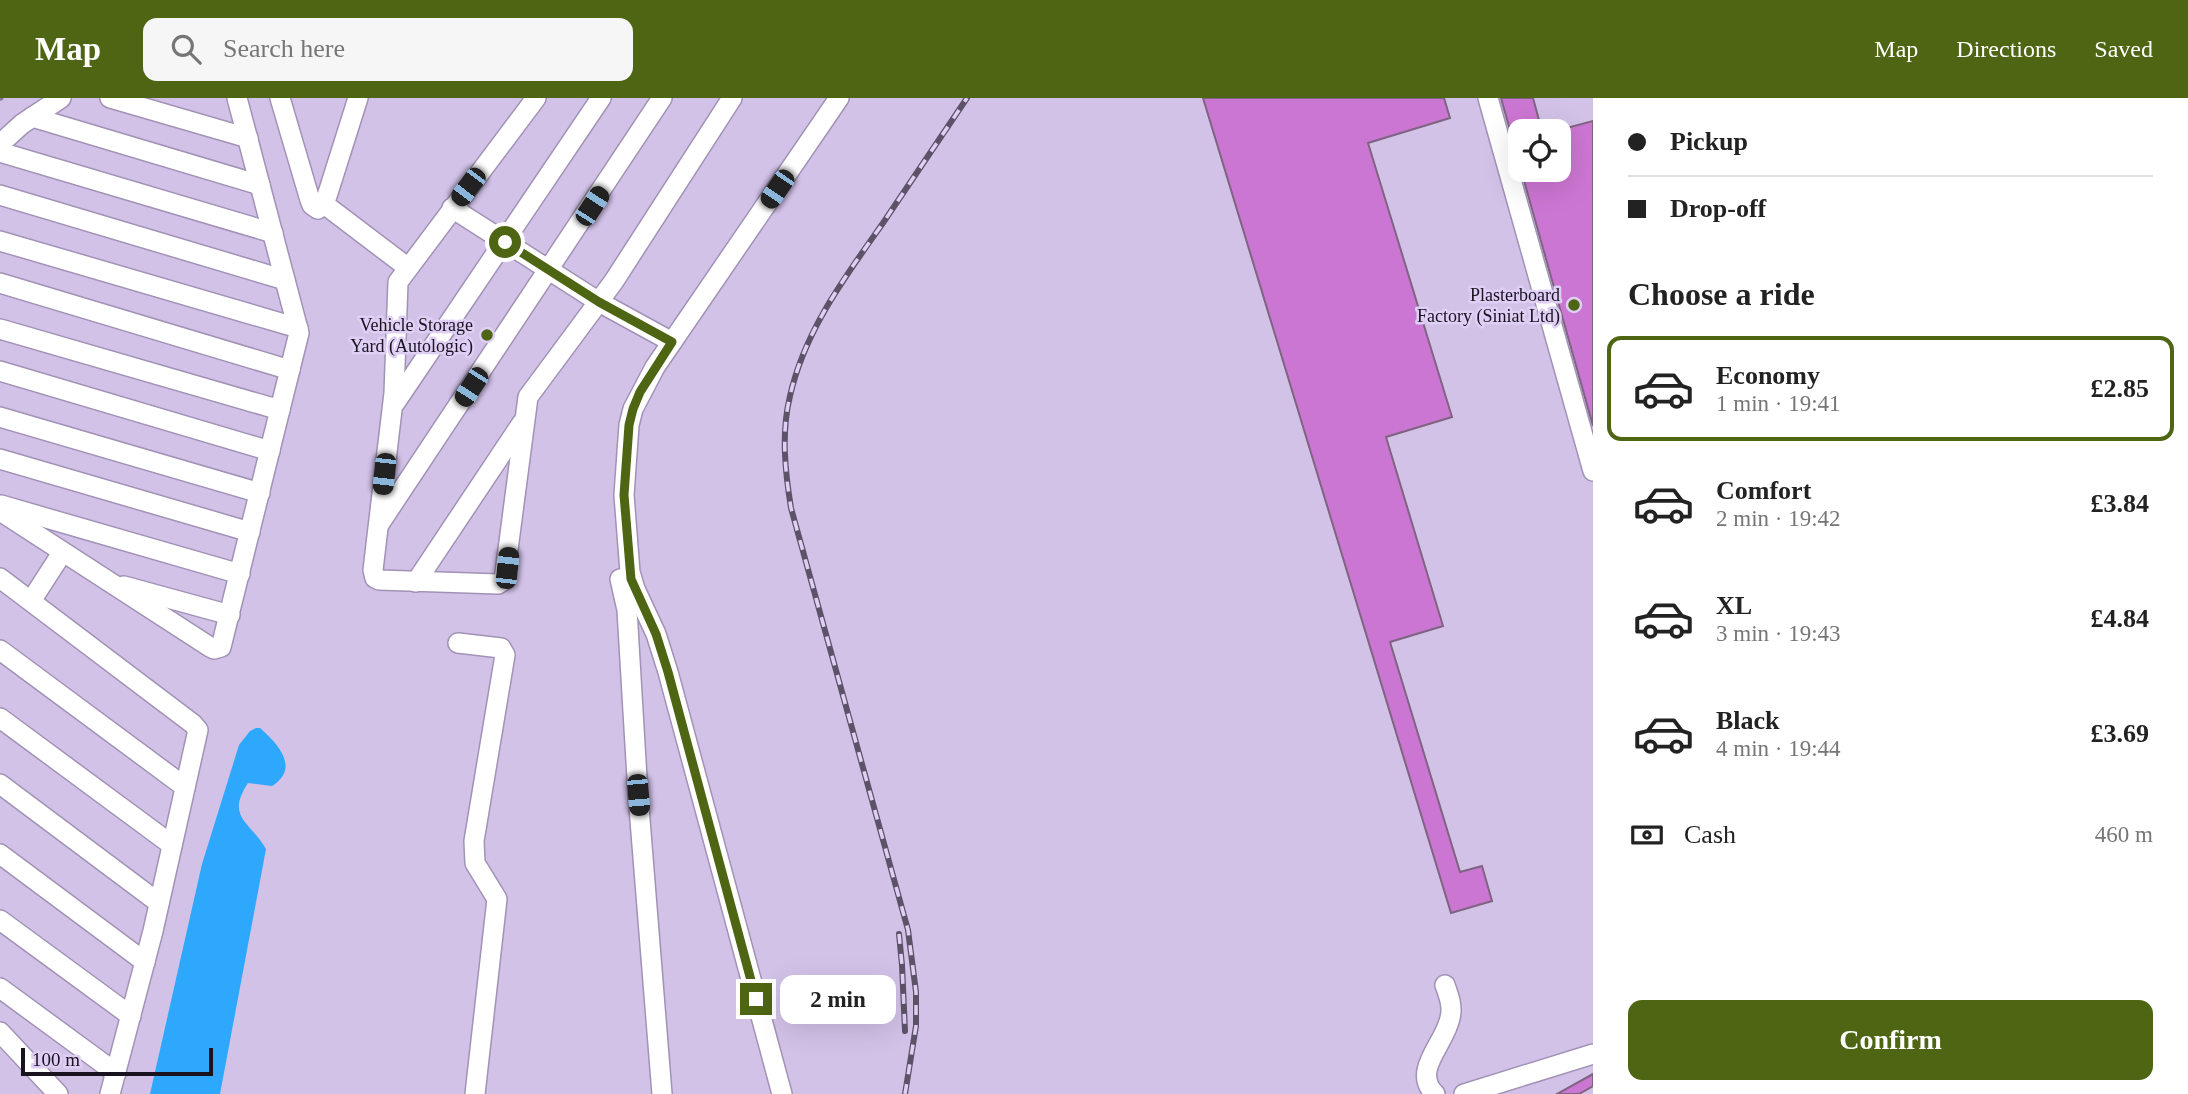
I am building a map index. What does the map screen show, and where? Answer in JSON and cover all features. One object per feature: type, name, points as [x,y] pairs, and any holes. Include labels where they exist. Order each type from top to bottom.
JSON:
[{"type":"lane","points":[[0,144],[32,117],[61,98]]},
{"type":"lane","points":[[110,98],[248,138]]},
{"type":"lane","points":[[0,511],[103,580],[214,649],[221,647],[298,338],[298,328],[237,98]]},
{"type":"lane","points":[[280,98],[314,208],[324,204],[358,98]]},
{"type":"lane","points":[[536,98],[398,282],[396,375],[373,570],[375,578],[385,581],[498,584],[504,580],[524,419],[532,391],[599,302],[732,98]]},
{"type":"lane","points":[[393,406],[601,98]]},
{"type":"lane","points":[[378,527],[662,98]]},
{"type":"lane","points":[[782,1094],[668,672],[656,634],[635,589],[629,561],[624,505],[629,425],[640,392],[839,98]]},
{"type":"lane","points":[[1488,98],[1593,471]]},
{"type":"lane","points":[[32,117],[260,185]]},
{"type":"lane","points":[[0,152],[273,233]]},
{"type":"lane","points":[[0,195],[285,280]]},
{"type":"lane","points":[[324,204],[407,267]]},
{"type":"lane","points":[[452,208],[599,302],[672,342]]},
{"type":"lane","points":[[0,240],[298,328]]},
{"type":"lane","points":[[0,283],[290,370]]},
{"type":"lane","points":[[0,329],[280,410]]},
{"type":"lane","points":[[0,371],[270,451]]},
{"type":"lane","points":[[0,417],[260,493]]},
{"type":"lane","points":[[416,582],[524,419]]},
{"type":"lane","points":[[0,459],[250,532]]},
{"type":"lane","points":[[0,505],[240,574]]},
{"type":"lane","points":[[31,601],[62,553]]},
{"type":"lane","points":[[629,561],[618,571],[627,610],[638,795],[662,1094]]},
{"type":"lane","points":[[0,578],[196,726],[197,736],[159,903],[110,1094]]},
{"type":"lane","points":[[103,580],[230,615]]},
{"type":"lane","points":[[458,643],[495,645],[501,648],[505,655],[474,841],[475,863],[497,899],[475,1094]]},
{"type":"lane","points":[[0,650],[185,787]]},
{"type":"lane","points":[[0,718],[172,845]]},
{"type":"lane","points":[[0,784],[159,903]]},
{"type":"lane","points":[[0,854],[145,962]]},
{"type":"lane","points":[[0,920],[131,1016]]},
{"type":"lane","points":[[1435,1094],[1427,1086],[1426,1073],[1451,1016],[1451,1001],[1445,985]]},
{"type":"lane","points":[[0,988],[116,1073]]},
{"type":"lane","points":[[0,1032],[58,1094]]},
{"type":"lane","points":[[1464,1094],[1500,1088],[1593,1054]]},
{"type":"water","points":[[260,728],[279,748],[285,771],[281,779],[272,786],[248,783],[239,804],[243,819],[266,849],[220,1094],[150,1094],[202,864],[239,745],[250,731]]},
{"type":"building","points":[[1203,98],[1444,98],[1450,118],[1368,143],[1452,417],[1386,437],[1443,626],[1390,642],[1460,872],[1482,866],[1492,901],[1451,913]]},
{"type":"building","points":[[1501,98],[1533,98],[1539,119],[1508,119],[1508,123]]},
{"type":"building","name":"Plasterboard Factory (Siniat Ltd)","points":[[1593,121],[1593,426],[1524,182],[1571,182],[1571,127]]},
{"type":"building","points":[[1593,1074],[1593,1086],[1579,1094],[1557,1094]]},
{"type":"railway","points":[[905,1094],[916,1026],[916,992],[908,930],[791,508],[785,438],[790,396],[816,326],[967,98]]},
{"type":"railway","points":[[899,934],[905,1031]]},
{"type":"place","name":"Plasterboard Factory (Siniat Ltd)","points":[[1574,305]]},
{"type":"place","name":"Vehicle Storage Yard (Autologic)","points":[[487,335]]},
{"type":"route","points":[[505,242],[599,302],[672,342],[640,392],[629,425],[624,505],[630,572],[656,634],[668,672],[756,999]]}]
